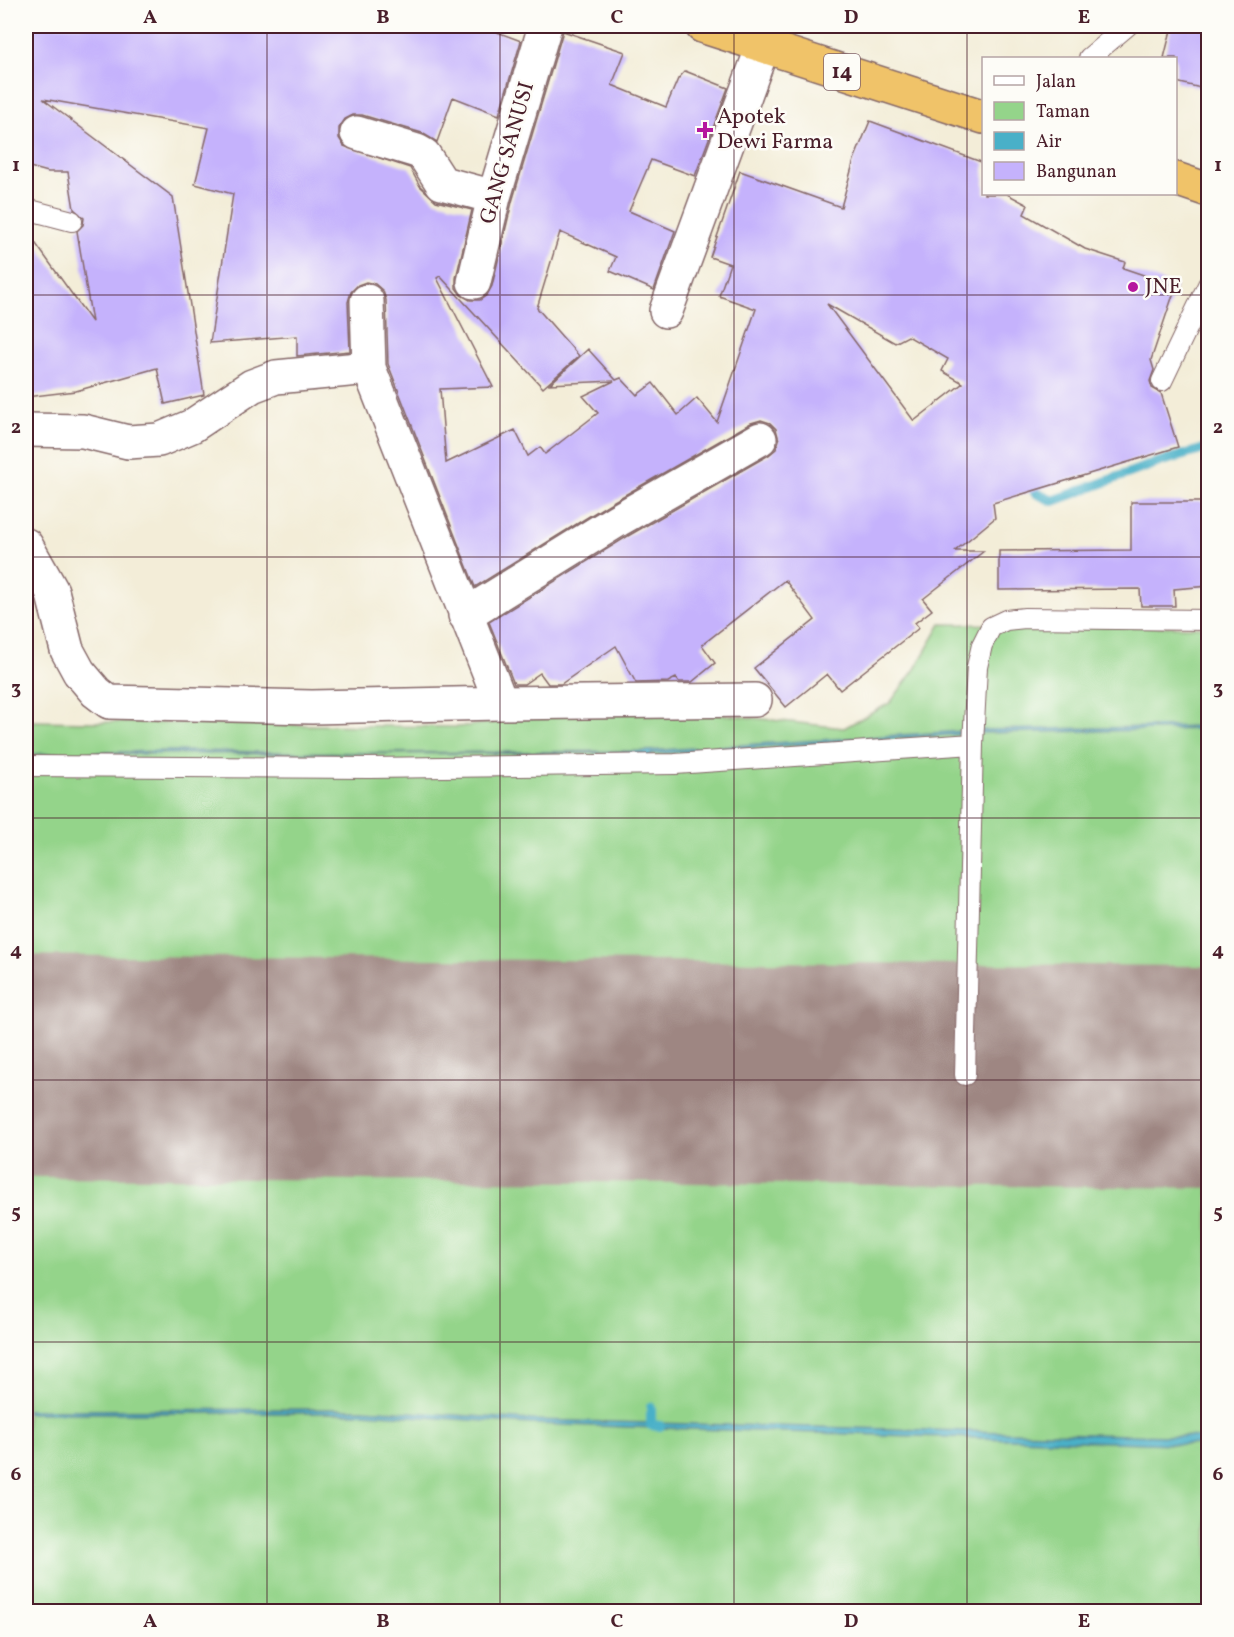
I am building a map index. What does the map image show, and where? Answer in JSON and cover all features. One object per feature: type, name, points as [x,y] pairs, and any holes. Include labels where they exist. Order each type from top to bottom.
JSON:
[{"type":"highway","name":"14","points":[[704,26],[982,116]]},
{"type":"highway","points":[[1177,179],[1209,190]]},
{"type":"street","name":"GANG SANUSI","points":[[474,282],[494,197],[545,26]]},
{"type":"street","points":[[666,311],[763,46]]},
{"type":"street","points":[[357,133],[424,155],[442,183],[494,197]]},
{"type":"street","points":[[367,301],[369,368],[501,703]]},
{"type":"street","points":[[26,430],[83,431],[128,442],[159,440],[192,426],[236,395],[260,383],[317,371],[369,368]]},
{"type":"street","points":[[465,615],[618,520],[760,439]]},
{"type":"street","points":[[26,544],[52,591],[67,650],[79,672],[96,692],[109,702],[312,707],[755,700]]},
{"type":"lane","points":[[1090,57],[1127,26]]},
{"type":"lane","points":[[26,209],[72,221]]},
{"type":"lane","points":[[1162,381],[1209,285]]},
{"type":"lane","points":[[965,1075],[973,744],[980,656],[986,634],[995,624],[1025,618],[1209,620]]},
{"type":"lane","points":[[26,765],[370,768],[675,764],[973,744]]},
{"type":"green space","points":[[941,624],[1208,627],[1208,1003],[26,992],[26,721],[459,727],[602,708],[710,713],[844,728],[890,703],[915,669]]},
{"type":"green space","points":[[26,1140],[1208,1152],[1208,1611],[26,1611]]},
{"type":"water","points":[[1208,726],[1208,729],[980,733],[980,730]]},
{"type":"water","points":[[963,731],[964,734],[651,754],[650,760],[628,753],[26,754],[169,751],[375,753],[646,751]]},
{"type":"water","points":[[363,1409],[531,1420],[1208,1437],[1208,1445],[531,1424],[363,1413],[26,1413],[26,1410]]},
{"type":"building","points":[[26,26],[447,26],[466,33],[469,26],[481,26],[521,41],[499,115],[453,97],[437,142],[422,133],[362,115],[353,115],[345,119],[339,128],[339,138],[344,146],[410,168],[420,186],[436,201],[472,210],[456,278],[456,288],[461,295],[470,300],[480,300],[487,295],[492,286],[512,202],[563,31],[625,52],[612,85],[666,107],[678,79],[685,71],[728,88],[695,176],[651,160],[629,211],[675,231],[654,290],[610,271],[616,257],[560,232],[537,308],[579,356],[543,388],[440,276],[437,278],[493,387],[440,389],[446,463],[515,430],[528,456],[540,447],[545,454],[598,413],[583,396],[614,381],[550,384],[588,349],[616,380],[621,378],[637,395],[653,383],[678,415],[697,398],[717,422],[756,309],[719,296],[730,264],[710,257],[740,171],[841,207],[854,160],[870,121],[982,162],[982,195],[1009,195],[1028,205],[1024,214],[1085,249],[1125,262],[1123,268],[1176,286],[1151,360],[1154,370],[1150,381],[1152,388],[1161,393],[1178,447],[993,503],[995,518],[955,551],[984,551],[923,599],[932,610],[915,623],[919,628],[840,690],[827,674],[786,707],[754,668],[815,620],[785,580],[702,645],[715,663],[692,682],[679,682],[676,678],[668,682],[636,683],[616,646],[561,684],[548,684],[540,673],[524,684],[514,684],[489,622],[628,536],[769,455],[776,449],[779,440],[776,429],[770,423],[761,420],[751,423],[609,504],[475,587],[388,364],[386,300],[383,291],[375,284],[366,282],[358,285],[351,292],[348,302],[350,351],[297,356],[297,336],[210,343],[233,194],[195,184],[209,128],[43,99],[173,197],[204,395],[165,404],[157,368],[76,391],[26,397],[26,230],[92,322],[77,231],[83,225],[84,218],[74,209],[68,172],[48,172],[26,166]],"holes":[[[827,304],[895,343],[908,336],[948,359],[942,371],[963,383],[914,421]]]},
{"type":"building","points":[[1172,26],[1209,26],[1209,90],[1177,82],[1177,57],[1164,57]]},
{"type":"building","points":[[1131,502],[1209,502],[1209,586],[1174,589],[1175,606],[1141,606],[1140,589],[999,590],[999,551],[1131,550]]},
{"type":"waterway","points":[[1027,480],[1036,493],[1053,501],[1159,462],[1208,448]]},
{"type":"waterway","points":[[651,1407],[651,1425],[660,1426]]},
{"type":"runway","points":[[26,1066],[1208,1077]]},
{"type":"place","name":"Apotek Dewi Farma","points":[[705,130]]},
{"type":"place","name":"JNE","points":[[1133,287]]}]
